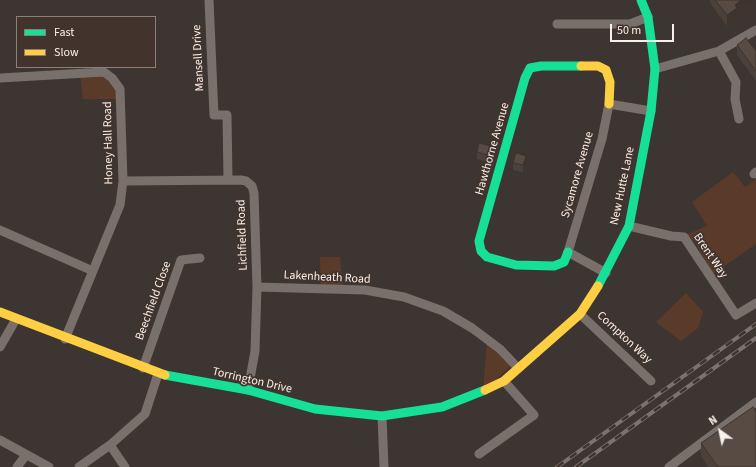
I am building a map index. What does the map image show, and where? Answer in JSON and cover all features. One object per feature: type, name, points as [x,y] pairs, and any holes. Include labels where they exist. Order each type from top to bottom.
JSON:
[{"type":"street","name":"Mansell Drive","points":[[209,0],[214,115],[227,115],[228,180]]},
{"type":"street","name":"New Hutte Lane","points":[[504,380],[580,314],[606,273],[629,226],[651,111],[655,69],[648,18],[641,0]]},
{"type":"street","points":[[557,24],[630,24],[648,18]]},
{"type":"street","points":[[655,69],[719,51],[756,30]]},
{"type":"street","points":[[719,51],[736,82],[735,99],[739,118]]},
{"type":"street","name":"Hawthorne Avenue","points":[[568,252],[564,262],[554,266],[516,265],[487,257],[481,251],[479,241],[525,78],[530,68],[541,66],[598,66],[606,70],[610,82],[609,104]]},
{"type":"street","name":"Honey Hall Road","points":[[0,78],[104,72],[112,78],[120,89],[123,181],[120,205],[65,339]]},
{"type":"street","points":[[609,104],[651,111]]},
{"type":"street","name":"Sycamore Avenue","points":[[568,252],[602,139],[609,104]]},
{"type":"street","name":"Lichfield Road","points":[[123,181],[228,180],[246,181],[252,186],[254,193],[257,287],[255,351],[248,390]]},
{"type":"street","name":"Brent Way","points":[[629,226],[671,236],[684,236],[736,315],[756,303]]},
{"type":"street","points":[[0,230],[93,271]]},
{"type":"street","points":[[568,252],[606,273]]},
{"type":"street","name":"Beechfield Close","points":[[143,368],[181,260],[200,258]]},
{"type":"street","name":"Lakenheath Road","points":[[257,287],[365,290],[404,297],[443,310],[472,328],[500,349],[518,368]]},
{"type":"street","name":"Torrington Drive","points":[[0,312],[65,339],[158,374],[248,390],[315,409],[382,416],[442,407],[494,388],[504,380]]},
{"type":"street","name":"Compton Way","points":[[580,314],[651,381]]},
{"type":"street","points":[[0,347],[16,319]]},
{"type":"street","points":[[79,467],[110,445],[145,414],[158,374]]},
{"type":"street","points":[[479,454],[534,415],[504,380]]},
{"type":"street","points":[[669,467],[756,402]]},
{"type":"street","points":[[382,416],[384,467]]},
{"type":"street","points":[[0,440],[49,467]]},
{"type":"street","points":[[110,445],[125,467]]},
{"type":"street","points":[[17,467],[26,455]]},
{"type":"shaded area","points":[[80,73],[107,74],[117,84],[120,99],[83,99]]},
{"type":"shaded area","points":[[733,172],[745,187],[756,179],[756,244],[713,274],[695,242],[686,235],[707,226],[692,202]]},
{"type":"shaded area","points":[[320,257],[340,257],[343,289],[321,289]]},
{"type":"shaded area","points":[[686,293],[703,312],[698,328],[681,341],[656,322]]},
{"type":"shaded area","points":[[487,339],[514,363],[483,391]]},
{"type":"building","points":[[715,0],[741,0],[735,5],[737,8],[727,15]]},
{"type":"building","points":[[746,38],[756,51],[756,71],[737,45]]},
{"type":"building","points":[[479,143],[490,146],[487,155],[477,152]]},
{"type":"building","points":[[516,153],[526,156],[523,165],[513,163]]},
{"type":"building","points":[[753,407],[756,412],[756,467],[718,467],[701,443]]},
{"type":"railway","points":[[557,467],[756,324]]},
{"type":"railway","points":[[576,467],[756,338]]},
{"type":"traffic: fast","points":[[598,286],[629,226],[651,111],[655,69],[648,17],[641,0]]},
{"type":"traffic: fast","points":[[568,252],[564,262],[554,266],[516,265],[487,257],[481,251],[479,241],[525,78],[530,68],[541,66],[581,66]]},
{"type":"traffic: fast","points":[[165,375],[248,390],[315,409],[382,416],[442,407],[485,390]]},
{"type":"traffic: slow","points":[[581,66],[598,66],[606,70],[610,82],[609,104]]},
{"type":"traffic: slow","points":[[485,390],[504,381],[580,314],[598,286]]},
{"type":"traffic: slow","points":[[0,312],[165,375]]}]
